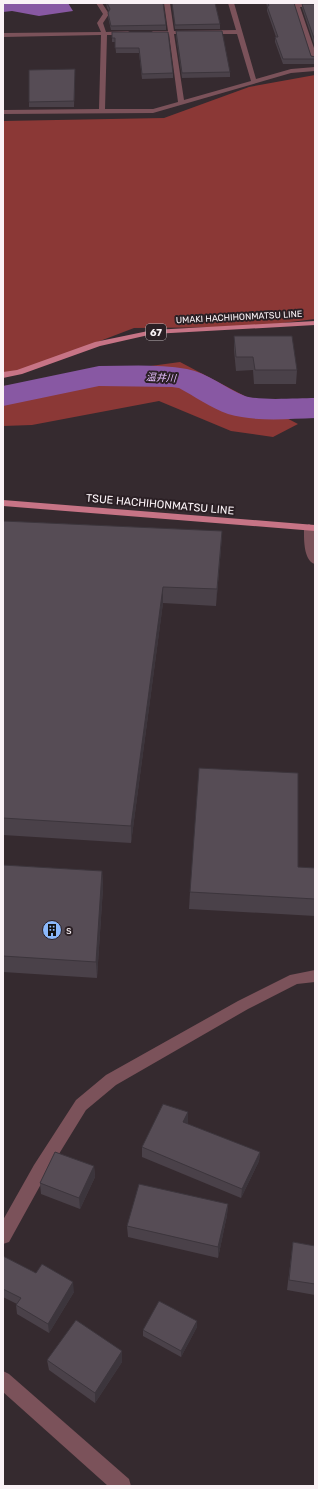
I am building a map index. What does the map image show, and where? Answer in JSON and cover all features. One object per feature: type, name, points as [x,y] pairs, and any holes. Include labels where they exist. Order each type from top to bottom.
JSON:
[{"type":"main road","name":"UMAKI HACHIHONMATSU LINE","points":[[3,376],[19,372],[98,344],[153,332],[315,323]]},
{"type":"main road","name":"TSUE HACHIHONMATSU LINE","points":[[3,503],[312,528]]},
{"type":"street","points":[[99,3],[106,14],[100,23],[104,33],[102,112]]},
{"type":"street","points":[[167,3],[170,33],[182,103]]},
{"type":"street","points":[[231,3],[254,82]]},
{"type":"street","points":[[315,5],[297,5],[315,60]]},
{"type":"street","points":[[148,33],[239,32]]},
{"type":"street","points":[[3,35],[134,33]]},
{"type":"street","points":[[3,112],[153,111],[291,72],[315,68]]},
{"type":"street","points":[[312,528],[309,538],[315,561]]},
{"type":"street","points":[[3,1236],[40,1170],[81,1105],[111,1080],[243,1005],[295,979],[315,976]]},
{"type":"street","points":[[3,1380],[122,1486]]},
{"type":"shaded area","points":[[3,3],[68,3],[73,11],[39,16],[12,11],[3,12]]},
{"type":"shaded area","points":[[315,75],[315,319],[250,327],[134,328],[19,372],[3,374],[3,121],[164,118],[249,87]]},
{"type":"shaded area","points":[[180,362],[298,424],[273,437],[231,431],[159,401],[32,425],[3,426],[3,386]]},
{"type":"building","points":[[107,3],[163,3],[166,25],[111,26],[108,13],[110,9]]},
{"type":"building","points":[[172,3],[215,3],[220,24],[175,25]]},
{"type":"building","points":[[268,3],[294,3],[311,56],[315,57],[315,59],[283,59],[275,37],[278,37],[267,6],[269,6]]},
{"type":"building","points":[[302,4],[315,4],[315,41]]},
{"type":"building","points":[[176,31],[222,31],[230,72],[182,73]]},
{"type":"building","points":[[112,32],[168,32],[173,73],[142,74],[139,48],[115,48],[115,38],[112,38]]},
{"type":"building","points":[[75,69],[74,101],[29,102],[29,70]]},
{"type":"building","points":[[234,336],[292,336],[297,370],[255,370],[253,357],[236,357]]},
{"type":"building","points":[[3,521],[222,531],[217,589],[163,587],[131,826],[3,818]]},
{"type":"building","points":[[199,768],[298,773],[298,867],[315,868],[315,899],[190,892]]},
{"type":"building","name":"s","points":[[3,865],[102,871],[96,962],[3,956]]},
{"type":"building","points":[[163,1104],[188,1112],[183,1122],[260,1152],[242,1189],[142,1147]]},
{"type":"building","points":[[55,1152],[94,1166],[79,1198],[40,1183]]},
{"type":"building","points":[[139,1184],[228,1204],[218,1247],[127,1226]]},
{"type":"building","points":[[293,1242],[315,1246],[315,1284],[289,1280]]},
{"type":"building","points":[[3,1256],[36,1273],[42,1264],[73,1282],[48,1324],[16,1305],[21,1298],[3,1289]]},
{"type":"building","points":[[159,1301],[197,1321],[181,1351],[143,1330]]},
{"type":"building","points":[[76,1320],[122,1351],[95,1393],[47,1360]]},
{"type":"waterway","name":"温井川","points":[[3,396],[99,376],[172,377],[187,379],[239,406],[277,409],[315,408]]},
{"type":"place","name":"s","points":[[52,930]]}]
